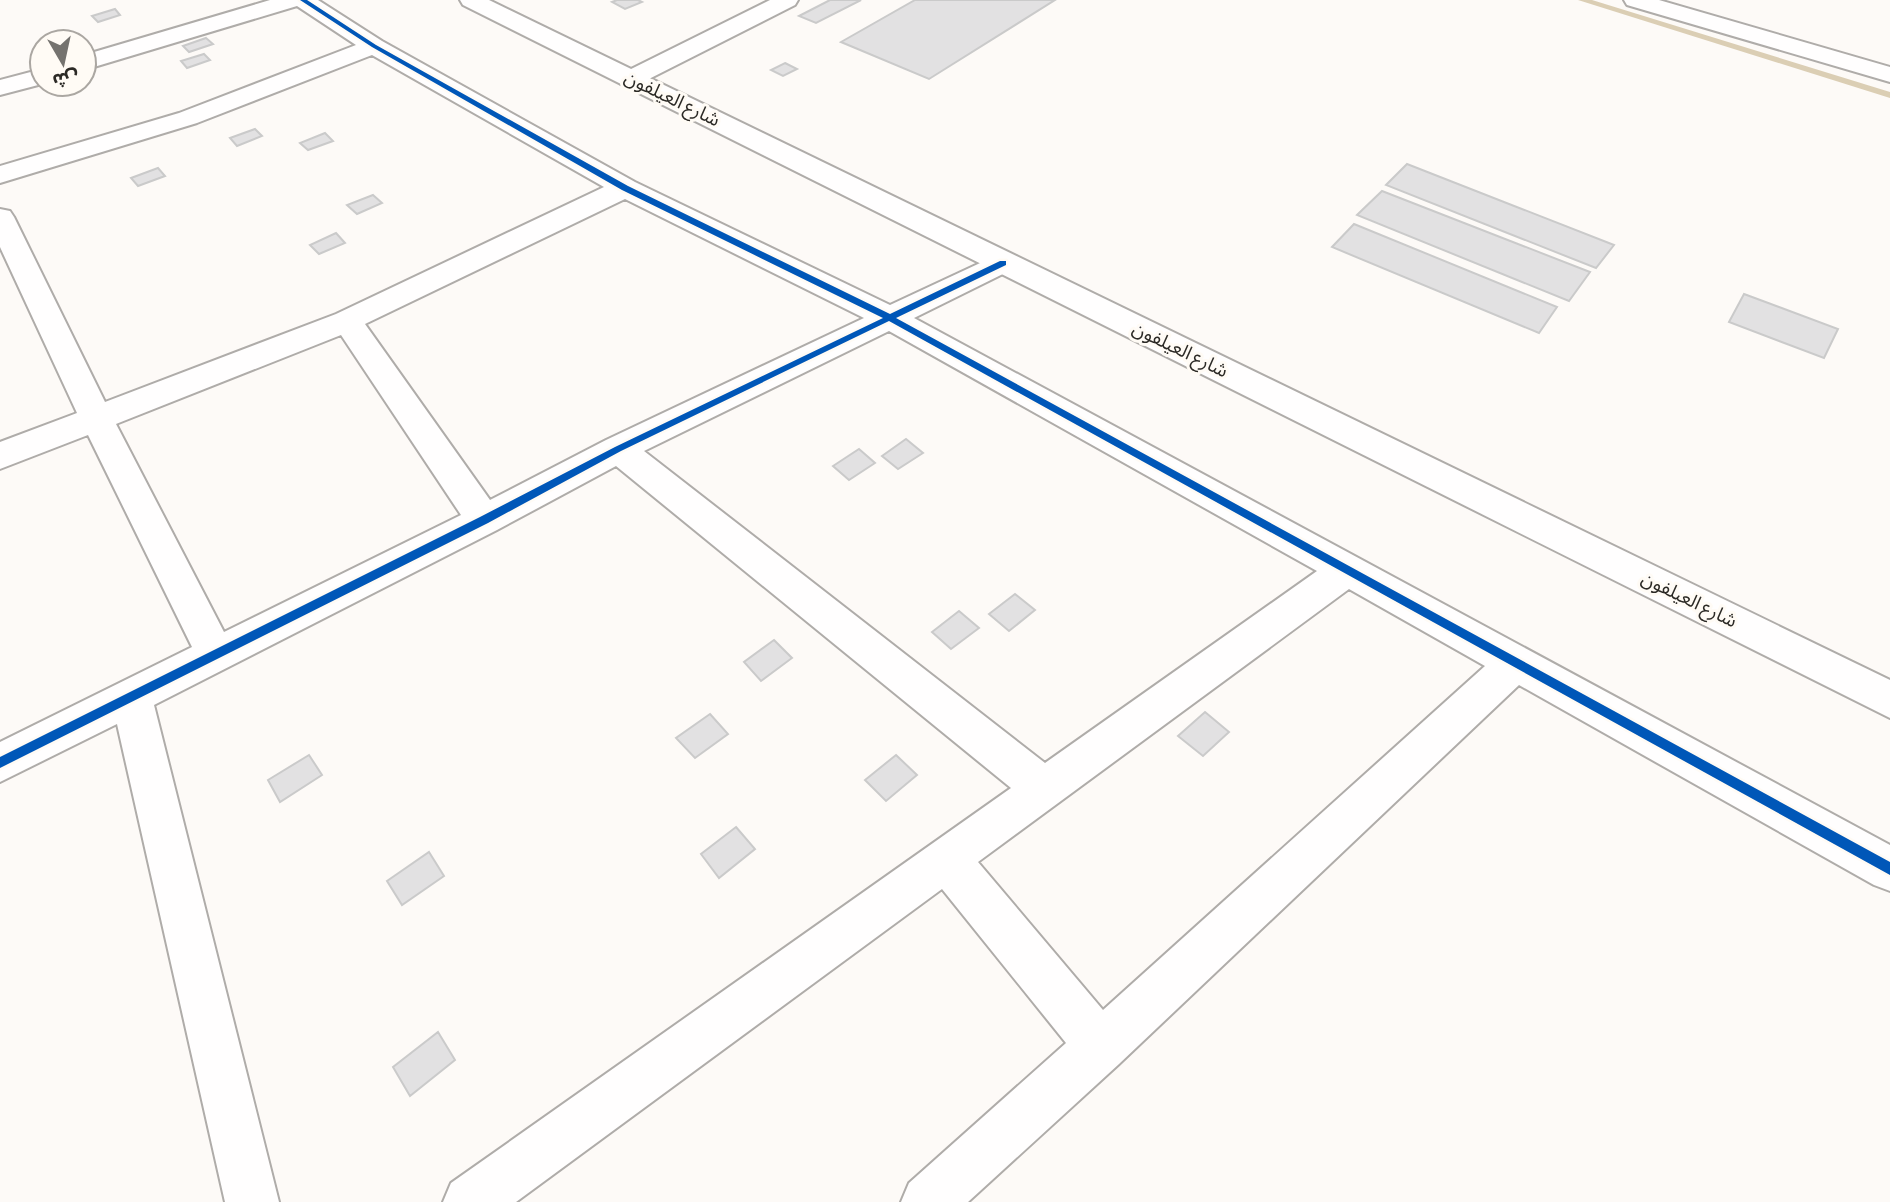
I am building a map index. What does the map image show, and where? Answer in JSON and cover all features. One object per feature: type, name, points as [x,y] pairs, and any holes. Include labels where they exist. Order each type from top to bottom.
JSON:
[{"type":"main road","points":[[98,59],[294,0]]},
{"type":"main road","points":[[303,0],[374,46],[625,188],[890,318],[1890,869]]},
{"type":"main road","points":[[630,79],[787,0]]},
{"type":"main road","points":[[1635,0],[1890,75]]},
{"type":"main road","name":"شارع العيلفون","points":[[484,2],[630,79],[1890,700]]},
{"type":"main road","points":[[0,175],[188,118],[374,46]]},
{"type":"main road","points":[[0,88],[28,80]]},
{"type":"main road","points":[[0,456],[347,321],[625,188]]},
{"type":"main road","points":[[0,217],[96,418],[215,653]]},
{"type":"main road","points":[[0,763],[484,520],[618,449],[1003,263]]},
{"type":"main road","points":[[347,321],[484,520]]},
{"type":"main road","points":[[618,449],[1045,789]]},
{"type":"main road","points":[[470,1202],[1349,569]]},
{"type":"main road","points":[[928,1202],[1101,1046],[1516,662]]},
{"type":"main road","points":[[131,695],[253,1202]]},
{"type":"main road","points":[[947,860],[1101,1046]]},
{"type":"building","points":[[830,0],[861,0],[816,23],[799,16]]},
{"type":"building","points":[[915,0],[1055,0],[929,79],[841,42]]},
{"type":"building","points":[[612,2],[642,2],[625,9]]},
{"type":"building","points":[[115,9],[120,15],[98,22],[92,16]]},
{"type":"building","points":[[206,38],[213,44],[189,52],[183,46]]},
{"type":"building","points":[[204,54],[210,60],[187,68],[181,61]]},
{"type":"building","points":[[785,63],[797,69],[783,76],[771,70]]},
{"type":"building","points":[[255,129],[262,136],[237,146],[230,138]]},
{"type":"building","points":[[325,133],[333,141],[308,150],[300,143]]},
{"type":"building","points":[[1407,164],[1614,245],[1596,268],[1386,185]]},
{"type":"building","points":[[158,168],[165,176],[138,186],[131,178]]},
{"type":"building","points":[[1382,191],[1590,272],[1569,301],[1357,215]]},
{"type":"building","points":[[373,195],[382,203],[357,214],[347,205]]},
{"type":"building","points":[[1354,224],[1557,307],[1539,333],[1332,247]]},
{"type":"building","points":[[336,233],[345,243],[319,254],[310,245]]},
{"type":"building","points":[[1744,294],[1838,329],[1824,358],[1729,322]]},
{"type":"building","points":[[906,439],[923,453],[898,469],[882,456]]},
{"type":"building","points":[[859,449],[875,463],[849,480],[833,466]]},
{"type":"building","points":[[1015,594],[1035,610],[1009,631],[989,614]]},
{"type":"building","points":[[959,611],[979,628],[951,649],[932,632]]},
{"type":"building","points":[[774,640],[792,658],[761,681],[744,662]]},
{"type":"building","points":[[1205,712],[1229,732],[1203,756],[1178,736]]},
{"type":"building","points":[[710,714],[728,734],[695,758],[676,738]]},
{"type":"building","points":[[309,755],[322,775],[280,802],[268,780]]},
{"type":"building","points":[[896,755],[917,775],[886,801],[865,780]]},
{"type":"building","points":[[736,827],[755,849],[719,878],[701,854]]},
{"type":"building","points":[[429,852],[444,876],[402,905],[387,881]]},
{"type":"building","points":[[438,1032],[455,1060],[410,1096],[393,1067]]},
{"type":"waterway","points":[[1583,0],[1890,95]]},
{"type":"cycle path","points":[[303,0],[374,46],[625,188],[890,318],[1890,869]]},
{"type":"cycle path","points":[[0,763],[484,520],[618,449],[1003,263]]}]
